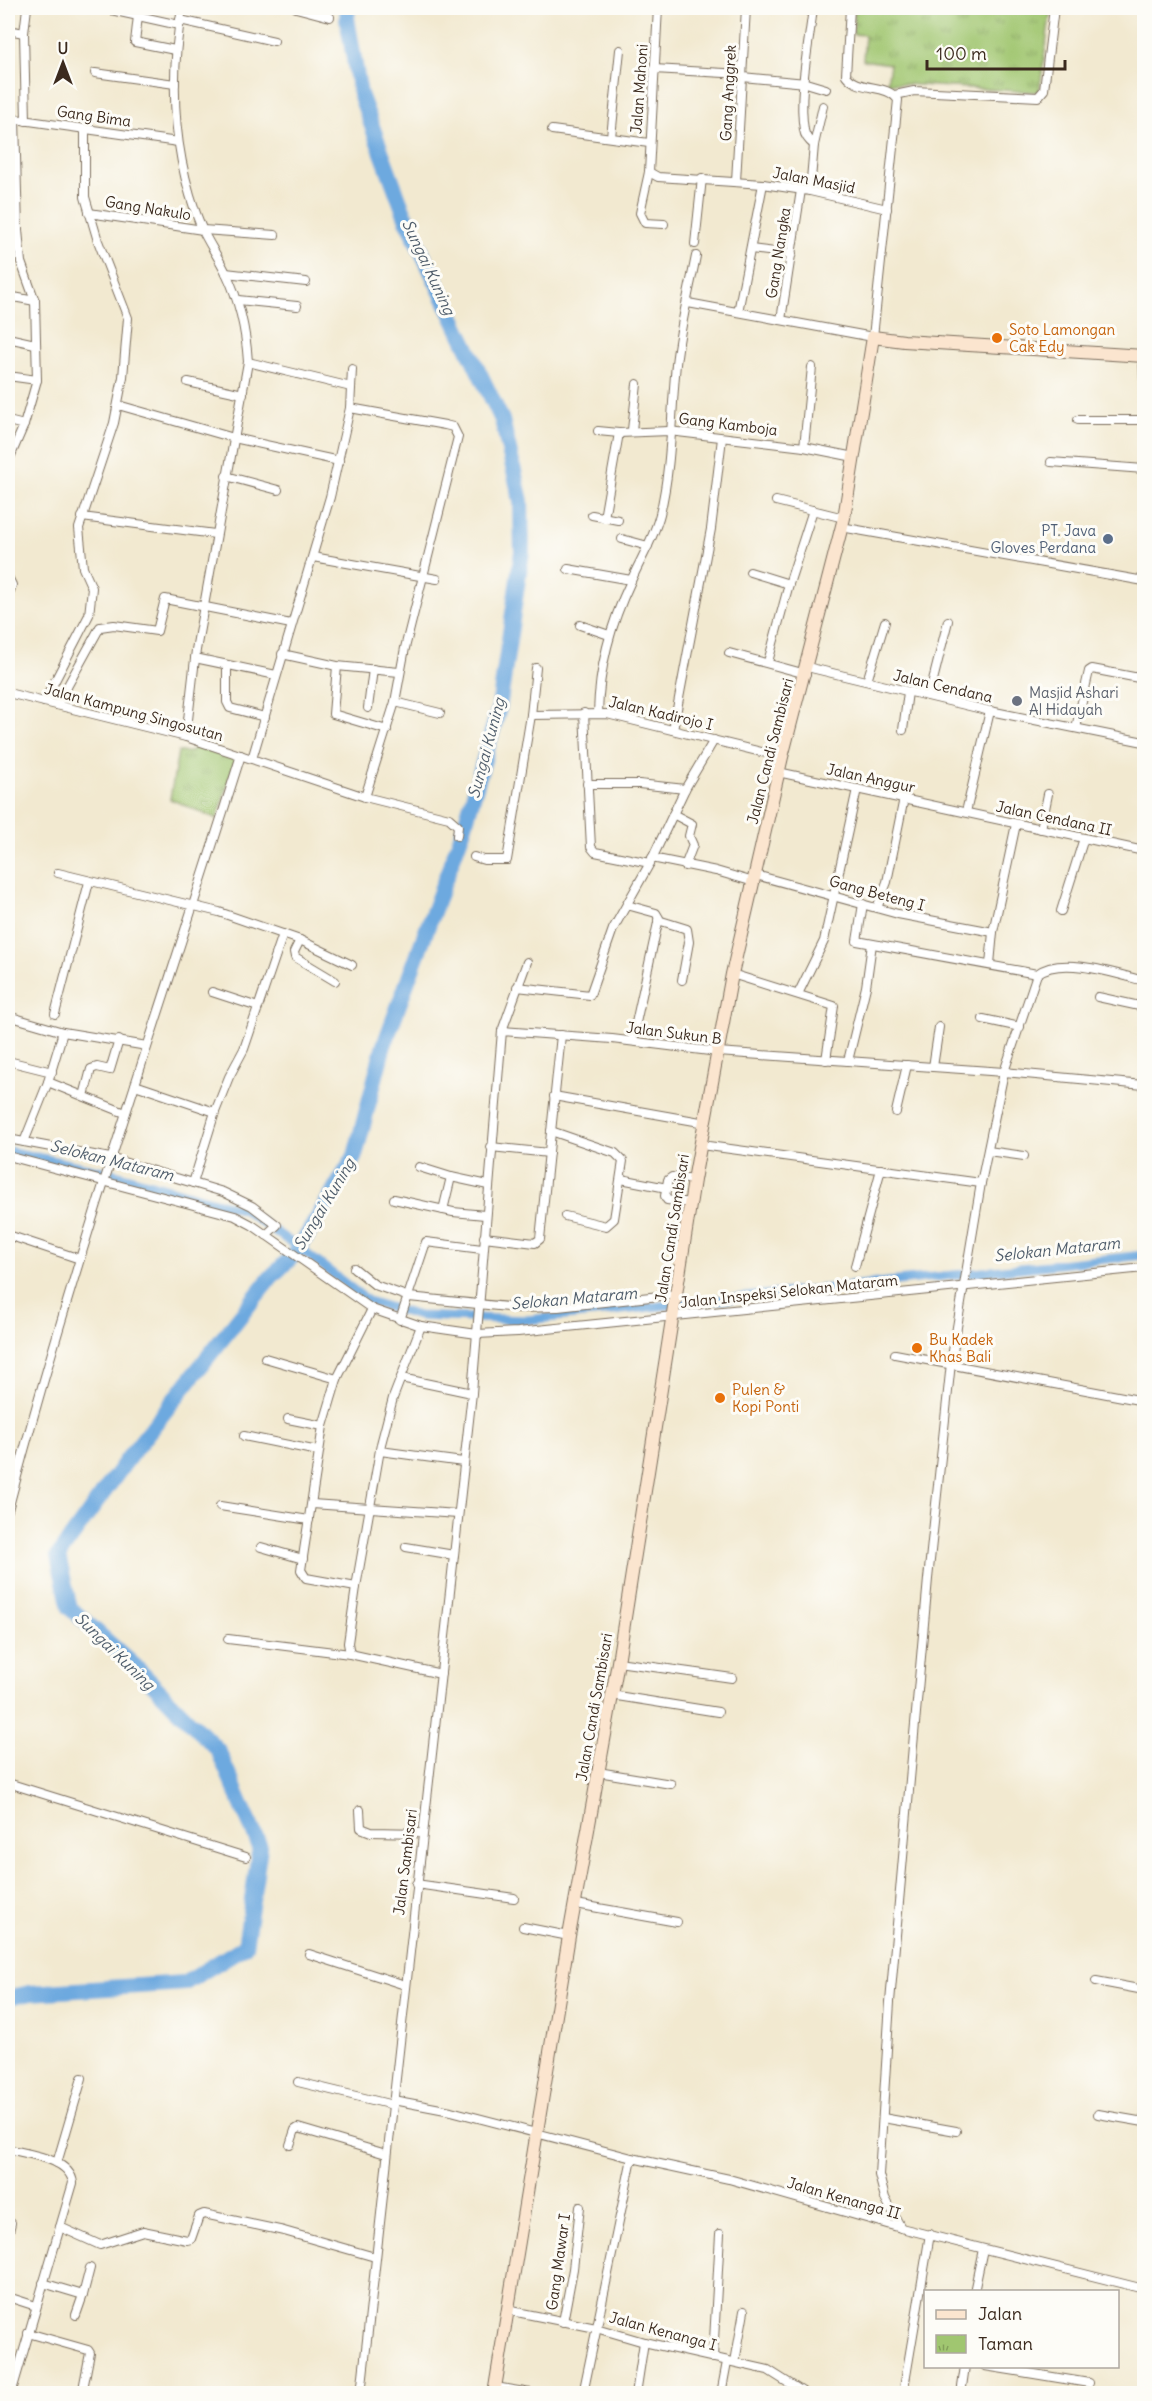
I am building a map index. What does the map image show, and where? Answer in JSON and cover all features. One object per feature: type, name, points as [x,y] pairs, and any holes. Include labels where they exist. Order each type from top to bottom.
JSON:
[{"type":"street","points":[[26,121],[24,33],[27,8]]},
{"type":"street","points":[[102,8],[274,41]]},
{"type":"street","points":[[182,8],[174,50],[178,142],[188,189],[203,230],[238,300],[247,338],[248,362],[203,606],[186,737]]},
{"type":"street","points":[[296,8],[330,16]]},
{"type":"street","name":"Jalan Mahoni","points":[[658,8],[649,172],[640,202],[640,218],[645,223],[664,224]]},
{"type":"street","name":"Gang Anggrek","points":[[736,181],[746,8]]},
{"type":"street","points":[[813,8],[804,132],[808,141],[814,145]]},
{"type":"street","points":[[850,8],[846,75],[855,83],[895,95],[914,91],[1038,97],[1044,90],[1054,8]]},
{"type":"street","points":[[138,16],[135,42],[174,50]]},
{"type":"street","points":[[8,30],[24,33]]},
{"type":"street","points":[[611,137],[620,50]]},
{"type":"street","points":[[654,69],[806,83],[826,88]]},
{"type":"street","points":[[95,73],[175,84]]},
{"type":"street","points":[[873,337],[898,108],[895,95]]},
{"type":"street","name":"Gang Nangka","points":[[781,320],[792,254],[823,106]]},
{"type":"street","points":[[8,462],[24,425],[37,380],[35,301],[21,262],[11,119]]},
{"type":"street","name":"Gang Bima","points":[[11,119],[178,142]]},
{"type":"street","points":[[44,702],[89,615],[92,602],[92,588],[83,568],[78,539],[82,516],[118,405],[128,318],[85,197],[85,129]]},
{"type":"street","points":[[552,130],[649,143]]},
{"type":"street","name":"Jalan Masjid","points":[[649,172],[658,177],[702,178],[806,190],[887,210]]},
{"type":"street","points":[[695,244],[702,178]]},
{"type":"street","points":[[738,312],[763,184]]},
{"type":"street","name":"Gang Nakulo","points":[[89,213],[203,230],[275,235]]},
{"type":"street","points":[[8,229],[18,230]]},
{"type":"street","points":[[751,249],[792,254]]},
{"type":"street","points":[[598,713],[598,685],[609,635],[660,513],[665,486],[680,333],[696,256]]},
{"type":"street","points":[[226,273],[306,282]]},
{"type":"street","points":[[8,296],[35,301]]},
{"type":"street","points":[[238,300],[297,306]]},
{"type":"street","points":[[688,303],[904,341],[1144,356],[1144,382]]},
{"type":"street","name":"Jalan Candi Sambisari","points":[[495,2390],[569,1936],[618,1662],[694,1180],[732,974],[778,772],[807,670],[842,523],[873,337]]},
{"type":"street","points":[[8,338],[35,344]]},
{"type":"street","points":[[248,362],[351,387]]},
{"type":"street","points":[[804,447],[812,367]]},
{"type":"street","points":[[252,759],[313,557],[339,461],[350,408],[352,369]]},
{"type":"street","points":[[8,376],[37,380]]},
{"type":"street","points":[[188,382],[243,394]]},
{"type":"street","points":[[632,430],[637,384]]},
{"type":"street","points":[[118,405],[234,438],[339,461]]},
{"type":"street","points":[[350,408],[445,425],[457,432],[455,452],[399,672],[395,702],[365,797]]},
{"type":"street","points":[[1078,420],[1144,420]]},
{"type":"street","points":[[8,421],[24,425]]},
{"type":"street","name":"Gang Kamboja","points":[[598,430],[619,433],[632,430],[669,431],[804,447],[854,457]]},
{"type":"street","points":[[604,518],[619,433]]},
{"type":"street","points":[[673,730],[711,529],[722,438]]},
{"type":"street","points":[[1051,462],[1144,469]]},
{"type":"street","points":[[226,476],[278,490]]},
{"type":"street","points":[[776,501],[813,510],[842,523],[1144,581]]},
{"type":"street","points":[[768,662],[789,584],[813,510]]},
{"type":"street","points":[[592,515],[618,520]]},
{"type":"street","points":[[82,516],[215,534]]},
{"type":"street","points":[[622,539],[648,546]]},
{"type":"street","points":[[313,557],[436,579]]},
{"type":"street","points":[[567,569],[631,580]]},
{"type":"street","points":[[750,573],[789,584]]},
{"type":"street","points":[[8,577],[12,585],[8,597]]},
{"type":"street","points":[[57,705],[100,627],[114,625],[157,631],[165,599],[291,624]]},
{"type":"street","points":[[929,696],[948,621]]},
{"type":"street","points":[[867,681],[885,622]]},
{"type":"street","points":[[579,626],[609,635]]},
{"type":"street","name":"Jalan Cendana","points":[[729,652],[867,681],[990,711],[1144,742]]},
{"type":"street","points":[[282,654],[337,666],[399,672]]},
{"type":"street","points":[[195,658],[276,675]]},
{"type":"street","points":[[227,665],[228,705],[234,709],[265,717]]},
{"type":"street","points":[[337,666],[333,714],[387,730]]},
{"type":"street","points":[[474,857],[484,860],[507,860],[531,715],[536,668]]},
{"type":"street","points":[[368,708],[373,669]]},
{"type":"street","points":[[1076,728],[1089,671],[1096,669],[1144,680]]},
{"type":"street","points":[[903,730],[908,692]]},
{"type":"street","name":"Jalan Kampung Singosutan","points":[[8,693],[186,737],[365,797],[449,818],[458,826],[457,836]]},
{"type":"street","points":[[395,702],[440,713]]},
{"type":"street","points":[[962,811],[990,711]]},
{"type":"street","points":[[584,713],[587,784],[639,784],[685,789]]},
{"type":"street","name":"Jalan Kadirojo I","points":[[531,715],[598,713],[782,757]]},
{"type":"street","points":[[517,987],[590,994],[614,929],[651,861],[685,789],[714,740]]},
{"type":"street","points":[[8,1510],[104,1178],[194,907],[241,755]]},
{"type":"street","name":"Jalan Anggur","points":[[778,772],[962,811]]},
{"type":"street","name":"Gang Beteng I","points":[[587,784],[592,850],[755,878],[833,895],[923,920],[993,932]]},
{"type":"street","points":[[798,994],[824,941],[857,789]]},
{"type":"street","points":[[1041,829],[1048,794]]},
{"type":"street","points":[[877,908],[887,882],[904,798]]},
{"type":"street","name":"Jalan Cendana II","points":[[962,811],[1144,851]]},
{"type":"street","points":[[674,814],[692,824],[689,836],[693,845],[685,866]]},
{"type":"street","points":[[990,964],[993,932],[1016,824]]},
{"type":"street","points":[[1061,911],[1084,837]]},
{"type":"street","points":[[57,873],[219,912],[300,940],[352,965]]},
{"type":"street","points":[[55,1014],[89,882]]},
{"type":"street","points":[[863,904],[856,939],[872,944],[1037,974]]},
{"type":"street","points":[[627,905],[656,913],[658,920],[632,1041]]},
{"type":"street","points":[[658,920],[687,929],[689,942],[682,980]]},
{"type":"street","points":[[193,1184],[214,1112],[244,1048],[283,934]]},
{"type":"street","points":[[300,940],[294,952],[295,957],[335,981]]},
{"type":"street","points":[[848,1061],[866,987],[872,944]]},
{"type":"street","points":[[477,1330],[502,1031],[527,962]]},
{"type":"street","points":[[901,2228],[881,2187],[879,2175],[890,2002],[928,1579],[951,1363],[981,1183],[1004,1071],[1037,974],[1047,968],[1068,966],[1144,981]]},
{"type":"street","points":[[732,974],[834,1007],[826,1060]]},
{"type":"street","points":[[212,992],[258,1007]]},
{"type":"street","points":[[1098,997],[1144,1008]]},
{"type":"street","points":[[8,1016],[63,1032],[147,1046]]},
{"type":"street","points":[[983,1019],[1020,1027]]},
{"type":"street","points":[[933,1067],[939,1027]]},
{"type":"street","name":"Jalan Sukun B","points":[[502,1031],[632,1041],[718,1052],[1004,1071],[1144,1085]]},
{"type":"street","points":[[24,1142],[52,1072],[63,1032]]},
{"type":"street","points":[[484,1237],[535,1242],[540,1239],[561,1035]]},
{"type":"street","points":[[84,1096],[91,1069],[97,1067],[110,1070],[119,1041]]},
{"type":"street","points":[[8,1061],[52,1072]]},
{"type":"street","points":[[896,1112],[906,1065]]},
{"type":"street","points":[[48,1082],[125,1113]]},
{"type":"street","points":[[135,1085],[214,1112]]},
{"type":"street","points":[[554,1096],[706,1123]]},
{"type":"street","points":[[551,1131],[620,1155],[623,1161],[614,1219],[610,1224],[606,1226],[565,1216]]},
{"type":"street","points":[[8,1139],[110,1160],[237,1197],[272,1220],[271,1234]]},
{"type":"street","points":[[701,1145],[981,1183]]},
{"type":"street","points":[[491,1147],[549,1153]]},
{"type":"street","points":[[988,1151],[1024,1156]]},
{"type":"street","name":"Jalan Inspeksi Selokan Mataram","points":[[8,1156],[104,1178],[235,1216],[271,1234],[309,1265],[372,1309],[421,1326],[518,1332],[965,1283],[1144,1268]]},
{"type":"street","points":[[419,1167],[488,1185]]},
{"type":"street","points":[[855,1266],[880,1169]]},
{"type":"street","points":[[443,1210],[451,1177]]},
{"type":"street","points":[[691,1203],[667,1200],[667,1188],[672,1177],[694,1180]]},
{"type":"street","points":[[621,1179],[667,1188]]},
{"type":"street","points":[[394,1198],[443,1210],[485,1215]]},
{"type":"street","points":[[8,1234],[80,1259]]},
{"type":"street","points":[[401,1319],[426,1242],[482,1249]]},
{"type":"street","points":[[354,1268],[375,1286],[407,1301],[478,1303],[518,1308],[558,1307],[677,1296]]},
{"type":"street","points":[[356,1587],[306,1578],[301,1574],[323,1426],[337,1379],[372,1309]]},
{"type":"street","points":[[350,1654],[348,1642],[356,1587],[380,1451],[393,1398],[421,1326]]},
{"type":"street","name":"Jalan Sambisari","points":[[361,2394],[472,1393],[477,1330]]},
{"type":"street","points":[[896,1354],[1144,1401]]},
{"type":"street","points":[[265,1358],[337,1379]]},
{"type":"street","points":[[401,1378],[472,1393]]},
{"type":"street","points":[[288,1419],[323,1426]]},
{"type":"street","points":[[244,1436],[318,1451]]},
{"type":"street","points":[[380,1451],[463,1462]]},
{"type":"street","points":[[312,1504],[370,1506],[458,1514]]},
{"type":"street","points":[[220,1506],[309,1520]]},
{"type":"street","points":[[261,1547],[303,1559]]},
{"type":"street","points":[[406,1547],[454,1555]]},
{"type":"street","points":[[228,1639],[350,1654],[441,1674]]},
{"type":"street","points":[[618,1662],[732,1678]]},
{"type":"street","points":[[611,1695],[718,1713]]},
{"type":"street","points":[[598,1772],[671,1784]]},
{"type":"street","points":[[8,1783],[246,1857]]},
{"type":"street","points":[[360,1810],[361,1828],[371,1832],[422,1833]]},
{"type":"street","points":[[416,1884],[514,1898]]},
{"type":"street","points":[[576,1904],[677,1922]]},
{"type":"street","points":[[523,1928],[569,1936]]},
{"type":"street","points":[[309,1954],[405,1985]]},
{"type":"street","points":[[1096,1981],[1144,1990]]},
{"type":"street","points":[[57,2163],[82,2078]]},
{"type":"street","name":"Jalan Kenanga II","points":[[298,2082],[537,2132],[632,2158],[729,2179],[901,2228],[1144,2289]]},
{"type":"street","points":[[1098,2114],[1144,2122]]},
{"type":"street","points":[[883,2118],[956,2131]]},
{"type":"street","points":[[290,2145],[295,2130],[298,2128],[386,2154]]},
{"type":"street","points":[[8,2149],[57,2163],[69,2173],[73,2183],[28,2333],[14,2393]]},
{"type":"street","points":[[584,2394],[632,2158]]},
{"type":"street","name":"Gang Mawar I","points":[[563,2322],[573,2269],[580,2207]]},
{"type":"street","points":[[60,2227],[100,2245],[143,2230],[190,2240],[199,2216],[204,2214],[284,2231],[375,2257]]},
{"type":"street","points":[[8,2236],[11,2223]]},
{"type":"street","points":[[713,2358],[720,2234]]},
{"type":"street","points":[[903,2394],[930,2235]]},
{"type":"street","points":[[974,2290],[983,2249]]},
{"type":"street","points":[[76,2314],[90,2268]]},
{"type":"street","points":[[43,2283],[83,2295]]},
{"type":"street","points":[[8,2297],[36,2306]]},
{"type":"street","name":"Jalan Kenanga I","points":[[507,2310],[596,2328],[644,2342],[768,2370],[806,2394]]},
{"type":"street","points":[[721,2394],[744,2311]]},
{"type":"street","points":[[28,2333],[88,2349],[90,2353],[82,2394]]},
{"type":"street","points":[[636,2394],[644,2342]]},
{"type":"street","points":[[961,2394],[964,2368]]},
{"type":"street","points":[[992,2368],[1089,2383]]},
{"type":"street","points":[[495,2390],[537,2394]]},
{"type":"green space","points":[[855,8],[1051,8],[1040,87],[1037,92],[887,83],[890,64],[863,60],[865,35],[853,34]]},
{"type":"green space","points":[[195,746],[236,757],[217,819],[170,799],[178,752],[191,752]]},
{"type":"waterway","name":"Sungai Kuning","points":[[8,1998],[30,1993],[185,1983],[245,1946],[260,1847],[218,1750],[136,1667],[70,1608],[58,1556],[132,1453],[271,1277],[297,1252],[355,1156],[383,1048],[464,828],[499,708],[522,552],[521,501],[502,420],[408,223],[360,94],[347,18],[348,8]]},
{"type":"waterway","name":"Selokan Mataram","points":[[8,1151],[112,1173],[244,1210],[306,1253],[368,1301],[419,1316],[527,1320],[1144,1255]]},
{"type":"place","name":"Soto Lamongan Cak Edy","points":[[997,338]]},
{"type":"place","name":"PT. Java Gloves Perdana","points":[[1108,539]]},
{"type":"place","name":"Masjid Ashari Al Hidayah","points":[[1017,701]]},
{"type":"place","name":"Bu Kadek Khas Bali","points":[[917,1348]]},
{"type":"place","name":"Pulen & Kopi Ponti","points":[[720,1398]]}]
